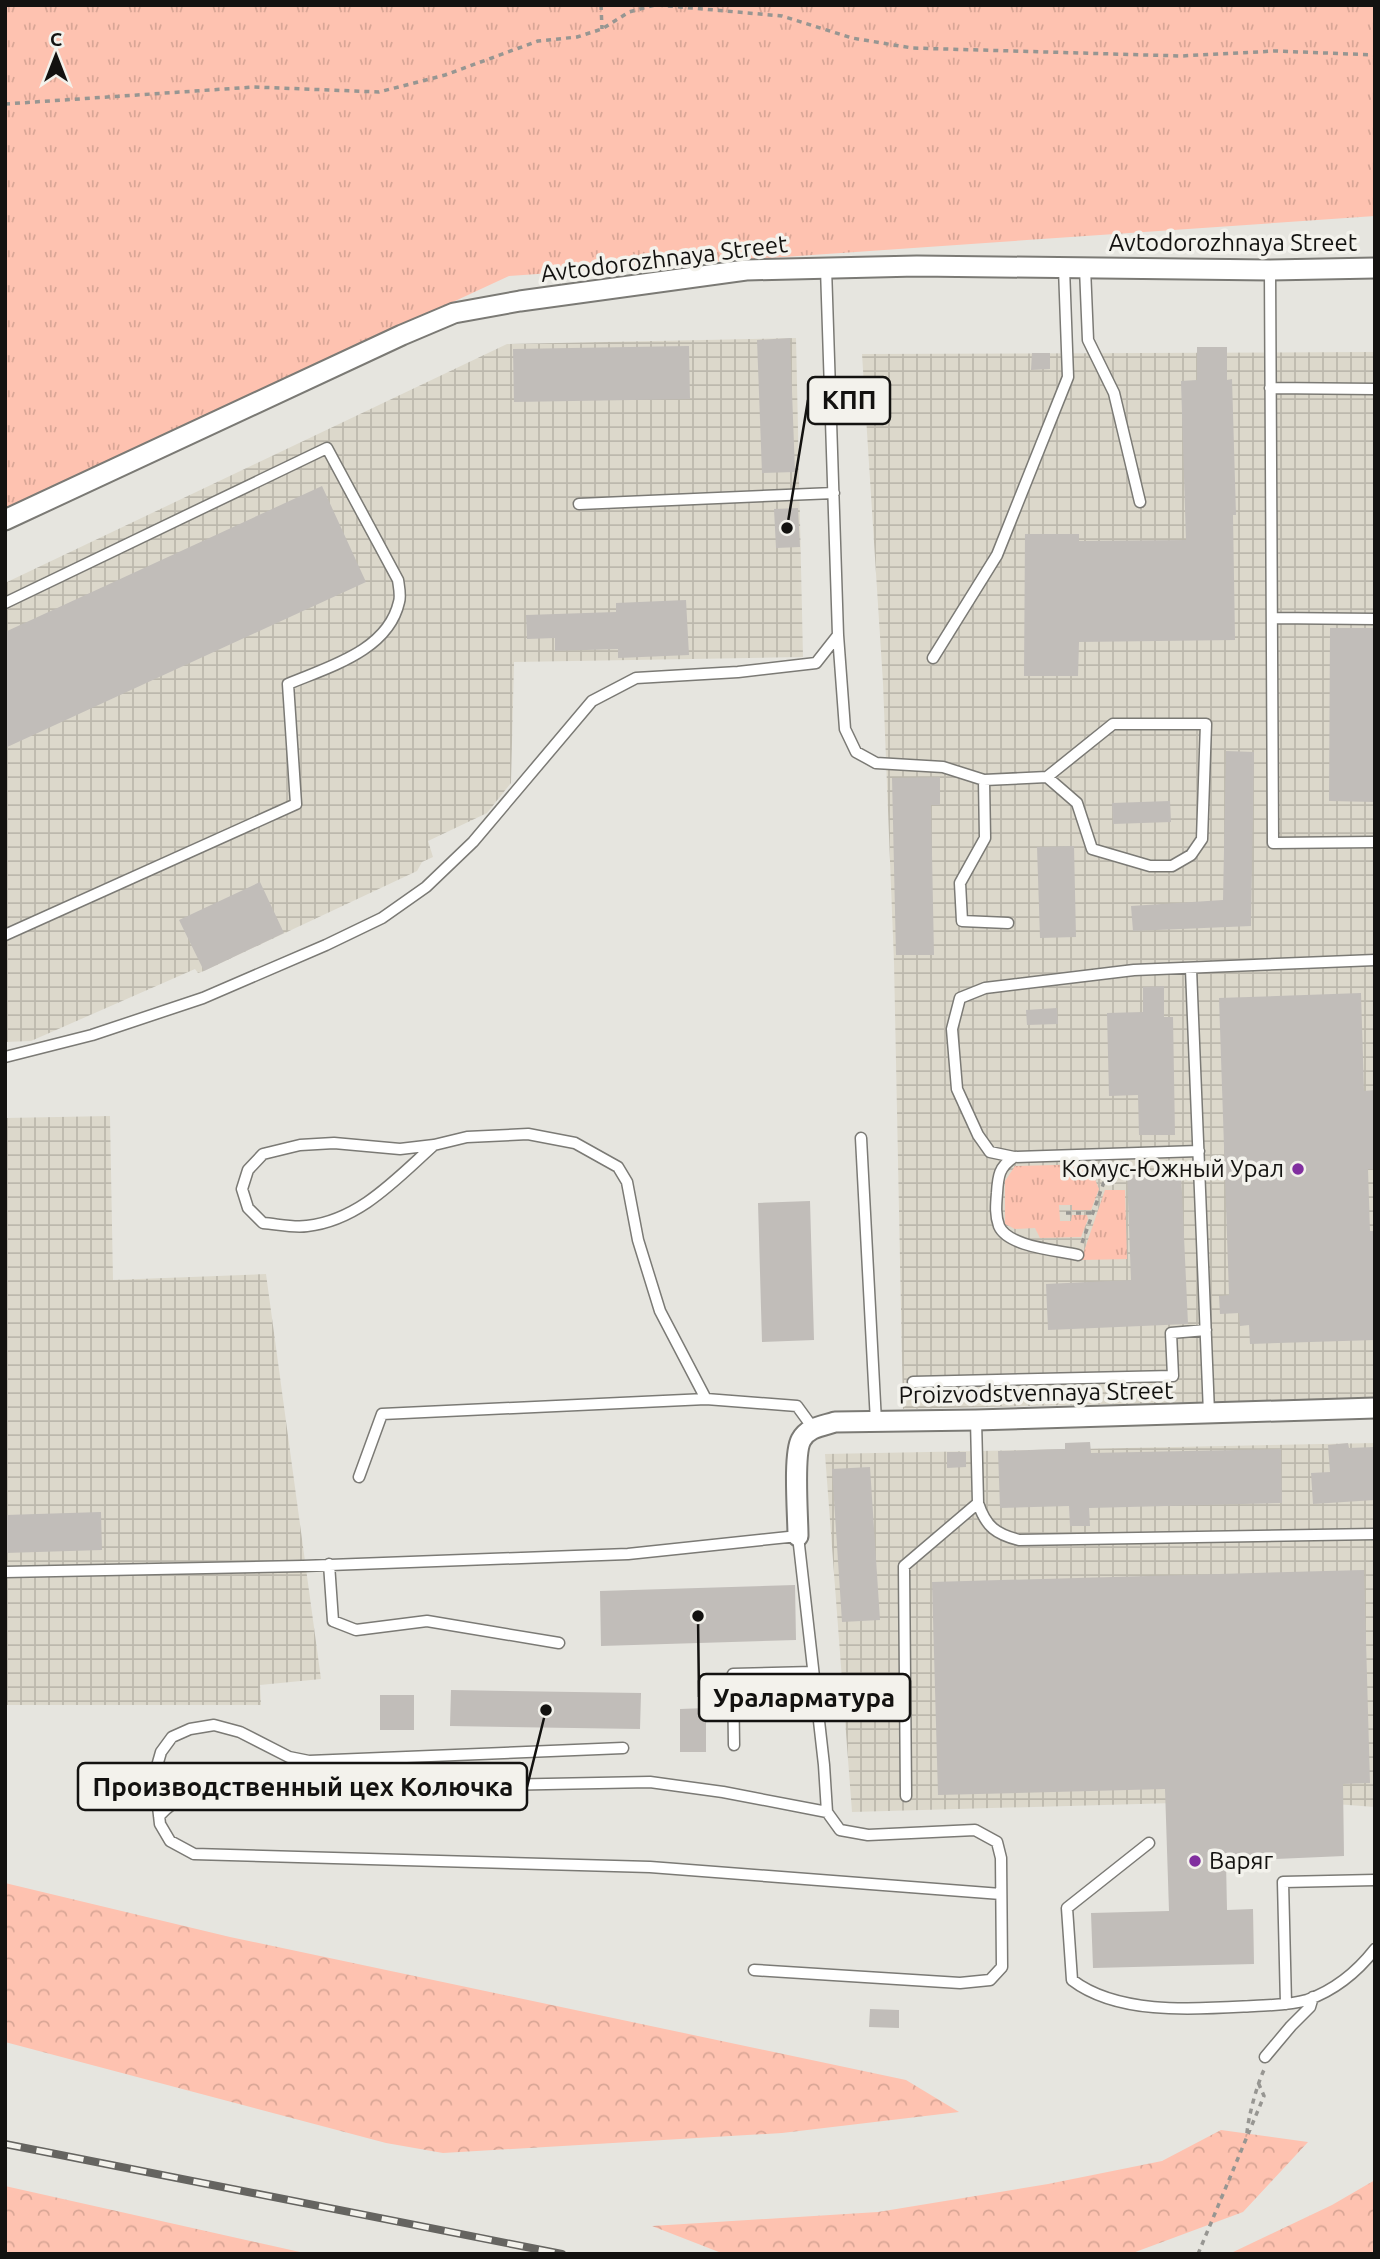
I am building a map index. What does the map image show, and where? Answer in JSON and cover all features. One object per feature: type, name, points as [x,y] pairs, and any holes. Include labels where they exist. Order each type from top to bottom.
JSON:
[{"type":"street","name":"Avtodorozhnaya Street","points":[[5,520],[402,334],[454,313],[520,301],[746,270],[826,267],[1270,270],[1375,268]]},
{"type":"street","name":"Proizvodstvennaya Street","points":[[813,1428],[835,1422],[1375,1408]]},
{"type":"street","points":[[798,1536],[798,1456],[801,1440],[813,1428]]},
{"type":"lane","points":[[826,267],[838,635],[845,729],[856,752],[876,763],[943,767],[984,780],[1047,777],[1113,724],[1206,724],[1202,839],[1191,855],[1172,866],[1150,866],[1092,849],[1077,803],[1047,777]]},
{"type":"lane","points":[[933,658],[997,555],[1068,377],[1064,268]]},
{"type":"lane","points":[[1085,268],[1088,340],[1114,393],[1140,502]]},
{"type":"lane","points":[[1270,270],[1273,843],[1375,842]]},
{"type":"lane","points":[[1270,388],[1375,389]]},
{"type":"lane","points":[[5,603],[327,449],[398,580],[400,602],[389,626],[370,646],[288,684],[296,804],[5,935]]},
{"type":"lane","points":[[579,504],[834,493]]},
{"type":"lane","points":[[1272,618],[1375,619]]},
{"type":"lane","points":[[5,1057],[92,1035],[203,998],[382,918],[426,887],[473,842],[592,701],[636,678],[738,672],[816,663],[838,635]]},
{"type":"lane","points":[[984,780],[985,838],[960,883],[962,921],[1009,923]]},
{"type":"lane","points":[[1199,1151],[1014,1157],[990,1152],[978,1135],[957,1089],[952,1029],[960,998],[985,989],[1134,970],[1375,960]]},
{"type":"lane","points":[[1191,969],[1209,1413]]},
{"type":"lane","points":[[434,1145],[369,1203],[333,1220],[306,1226],[263,1223],[248,1208],[242,1189],[248,1170],[263,1154],[300,1144],[334,1143],[400,1149],[467,1137],[528,1134],[575,1143],[618,1167],[627,1182],[638,1240],[660,1311],[706,1399]]},
{"type":"lane","points":[[861,1138],[876,1422]]},
{"type":"lane","points":[[1014,1157],[1003,1164],[998,1177],[996,1213],[1000,1228],[1008,1237],[1024,1244],[1078,1255]]},
{"type":"lane","points":[[913,1382],[1173,1376],[1171,1333],[1206,1330]]},
{"type":"lane","points":[[359,1477],[382,1414],[706,1399],[797,1406],[813,1428]]},
{"type":"lane","points":[[976,1420],[978,1503],[991,1528],[1002,1536],[1019,1540],[1375,1534]]},
{"type":"lane","points":[[906,1796],[904,1566],[978,1503]]},
{"type":"lane","points":[[5,1572],[628,1554],[798,1536],[827,1812],[840,1830],[868,1835],[975,1830],[997,1842],[1001,1858],[1002,1967],[990,1980],[960,1983],[754,1970]]},
{"type":"lane","points":[[329,1564],[333,1621],[356,1630],[427,1621],[559,1643]]},
{"type":"lane","points":[[734,1745],[733,1674],[813,1672]]},
{"type":"lane","points":[[623,1748],[309,1761],[289,1757],[240,1732],[214,1725],[190,1728],[172,1737],[161,1752],[156,1788],[160,1824],[170,1841],[194,1854],[650,1867],[1001,1894]]},
{"type":"lane","points":[[159,1816],[171,1804],[191,1795],[230,1790],[650,1783],[723,1792],[827,1812]]},
{"type":"lane","points":[[1149,1843],[1067,1908],[1072,1980],[1086,1991],[1119,2002],[1198,2010],[1286,2004],[1313,1997],[1335,1987],[1363,1964],[1375,1949]]},
{"type":"lane","points":[[1286,2004],[1283,1882],[1375,1880]]},
{"type":"lane","points":[[1265,2057],[1310,2007],[1313,1997]]},
{"type":"path","points":[[601,5],[602,29]]},
{"type":"path","points":[[5,104],[254,87],[379,92],[445,75],[538,41],[577,37],[602,29],[629,12],[656,5],[782,16],[852,38],[912,48],[1181,56],[1275,51],[1375,55]]},
{"type":"path","points":[[1078,1255],[1114,1154]]},
{"type":"path","points":[[1066,1213],[1093,1213]]},
{"type":"path","points":[[1198,2254],[1205,2234],[1247,2138],[1264,2096],[1258,2082],[1248,2120],[1247,2138]]},
{"type":"shaded area","points":[[796,338],[803,657],[514,662],[511,783],[487,813],[428,841],[433,857],[422,862],[417,871],[204,971],[198,973],[195,969],[31,1041],[5,1042],[5,583],[507,344]]},
{"type":"shaded area","points":[[1375,352],[1375,1398],[903,1409],[894,962],[883,683],[862,354]]},
{"type":"shaded area","points":[[110,1116],[113,1280],[266,1274],[321,1679],[260,1685],[261,1705],[5,1705],[5,1118]]},
{"type":"shaded area","points":[[1375,1443],[1375,1807],[1282,1800],[852,1812],[825,1454]]},
{"type":"green space","points":[[5,5],[1375,5],[1375,216],[509,276],[5,509]]},
{"type":"green space","points":[[1094,1164],[1094,1177],[1099,1189],[1091,1210],[1072,1210],[1072,1205],[1059,1205],[1060,1221],[1071,1221],[1072,1215],[1087,1215],[1081,1237],[1040,1238],[1035,1228],[1015,1229],[1005,1224],[1005,1181],[1015,1166]]},
{"type":"green space","points":[[1105,1190],[1125,1190],[1127,1259],[1081,1260]]},
{"type":"green space","points":[[5,1883],[230,1937],[906,2080],[959,2112],[782,2133],[443,2153],[386,2143],[5,2042]]},
{"type":"green space","points":[[1221,2130],[1308,2142],[1243,2212],[1130,2254],[724,2254],[652,2226],[878,2212],[1048,2184],[1162,2161]]},
{"type":"green space","points":[[1375,2180],[1375,2254],[1229,2254],[1332,2205]]},
{"type":"green space","points":[[5,2186],[309,2254],[5,2254]]},
{"type":"building","points":[[790,338],[795,472],[762,473],[757,340]]},
{"type":"building","points":[[689,346],[690,399],[514,402],[513,349]]},
{"type":"building","points":[[1197,347],[1227,347],[1227,380],[1232,379],[1236,515],[1233,515],[1235,640],[1079,642],[1078,676],[1024,676],[1025,534],[1079,534],[1079,541],[1186,540],[1181,381],[1197,380]]},
{"type":"building","points":[[1032,353],[1050,353],[1050,369],[1031,370]]},
{"type":"building","points":[[322,486],[366,582],[5,748],[5,632]]},
{"type":"building","points":[[798,508],[800,547],[776,548],[774,509]]},
{"type":"building","points":[[686,600],[689,655],[618,658],[618,649],[555,651],[555,638],[527,639],[526,615],[616,612],[616,603]]},
{"type":"building","points":[[1330,628],[1375,628],[1375,802],[1329,801]]},
{"type":"building","points":[[1226,751],[1254,752],[1251,926],[1133,931],[1131,906],[1223,900]]},
{"type":"building","points":[[940,777],[940,805],[931,805],[934,955],[896,955],[892,778]]},
{"type":"building","points":[[1170,801],[1171,822],[1113,824],[1112,803]]},
{"type":"building","points":[[1074,846],[1076,937],[1040,938],[1037,847]]},
{"type":"building","points":[[260,882],[284,933],[204,971],[179,920]]},
{"type":"building","points":[[1164,986],[1164,1017],[1173,1017],[1175,1135],[1139,1135],[1138,1095],[1109,1096],[1107,1013],[1143,1012],[1143,987]]},
{"type":"building","name":"Комус-Южный Урал","points":[[1361,993],[1364,1091],[1375,1090],[1375,1169],[1368,1169],[1370,1231],[1375,1231],[1375,1340],[1250,1344],[1249,1325],[1240,1326],[1239,1313],[1220,1314],[1219,1296],[1229,1295],[1219,998]]},
{"type":"building","points":[[1057,1008],[1058,1024],[1027,1025],[1026,1010]]},
{"type":"building","points":[[1181,1171],[1188,1324],[1048,1330],[1046,1284],[1131,1280],[1127,1173]]},
{"type":"building","points":[[810,1201],[814,1340],[762,1342],[758,1203]]},
{"type":"building","points":[[1090,1442],[1091,1453],[1281,1449],[1282,1503],[1089,1508],[1090,1526],[1070,1526],[1069,1506],[1000,1508],[998,1451],[1065,1449],[1065,1443]]},
{"type":"building","points":[[1348,1443],[1349,1448],[1375,1447],[1375,1500],[1313,1504],[1311,1473],[1330,1472],[1328,1445]]},
{"type":"building","points":[[947,1452],[966,1452],[966,1467],[947,1468]]},
{"type":"building","points":[[870,1467],[880,1620],[842,1622],[832,1469]]},
{"type":"building","points":[[101,1512],[102,1550],[5,1553],[5,1515]]},
{"type":"building","points":[[1364,1570],[1370,1783],[1343,1784],[1344,1856],[1226,1861],[1227,1910],[1253,1909],[1254,1964],[1093,1968],[1091,1913],[1169,1911],[1165,1789],[938,1795],[932,1582]]},
{"type":"building","points":[[795,1585],[796,1640],[601,1646],[600,1591]]},
{"type":"building","points":[[451,1690],[641,1693],[640,1729],[450,1726]]},
{"type":"building","points":[[380,1695],[414,1695],[414,1730],[380,1730]]},
{"type":"building","points":[[706,1708],[706,1752],[680,1752],[680,1709]]},
{"type":"building","points":[[870,2009],[899,2010],[899,2028],[869,2027]]},
{"type":"railway","points":[[5,2144],[562,2254]]},
{"type":"place","name":"КПП","points":[[787,528]]},
{"type":"place","name":"Комус-Южный Урал","points":[[1298,1169]]},
{"type":"place","name":"Ураларматура","points":[[698,1616]]},
{"type":"place","name":"Производственный цех Колючка","points":[[546,1710]]},
{"type":"place","name":"Варяг","points":[[1195,1861]]}]
